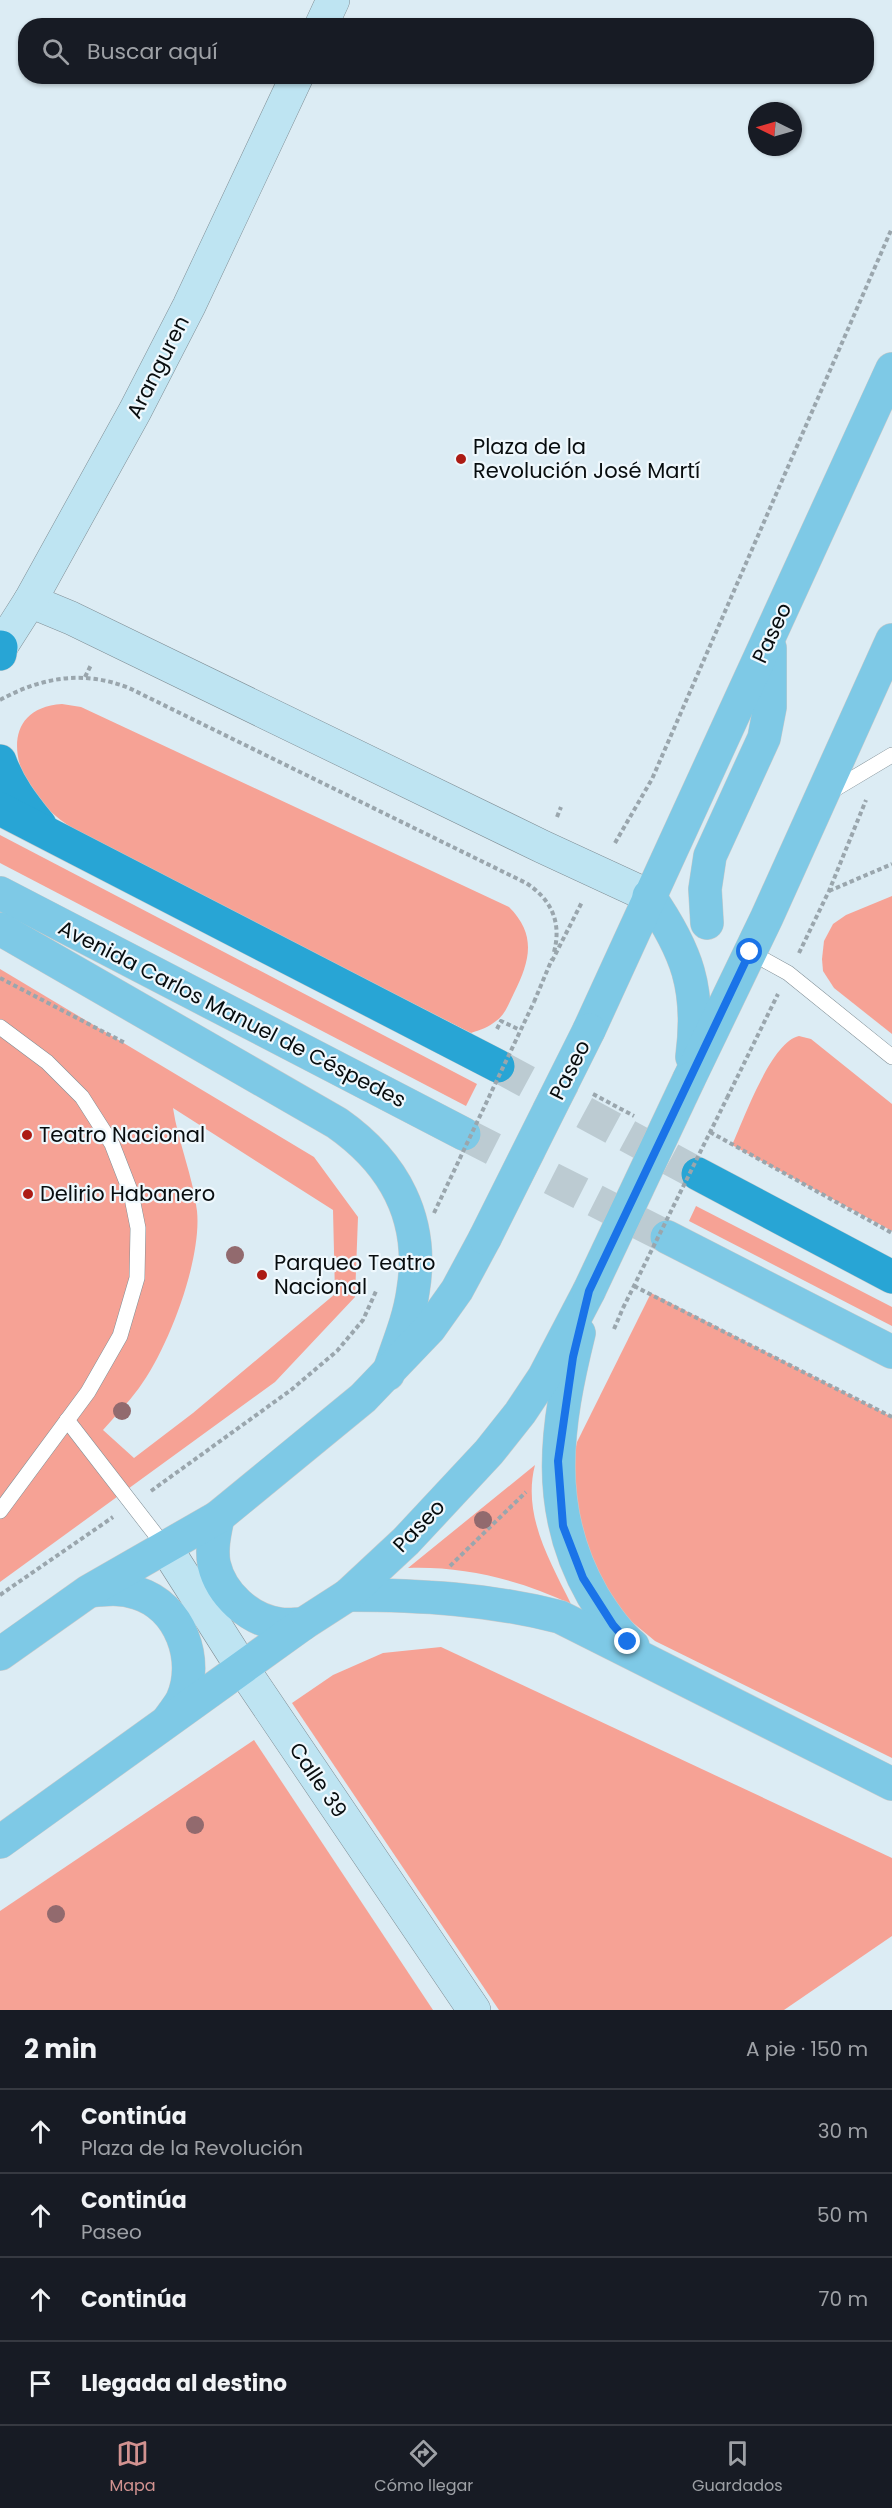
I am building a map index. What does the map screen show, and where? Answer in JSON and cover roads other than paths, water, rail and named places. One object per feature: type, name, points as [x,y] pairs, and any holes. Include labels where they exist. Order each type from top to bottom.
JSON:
[{"type":"highway","points":[[0,761],[6,779],[17,797],[48,834]]},
{"type":"highway","points":[[0,809],[504,1054]]},
{"type":"highway","points":[[700,1158],[892,1276]]},
{"type":"main road","name":"Paseo","points":[[0,1654],[89,1591],[218,1517],[337,1420],[388,1374],[435,1321],[457,1290],[590,1030],[649,896],[770,641],[892,369]]},
{"type":"main road","points":[[649,896],[707,923],[750,952],[892,640]]},
{"type":"main road","points":[[707,923],[705,890],[710,856],[764,738],[770,707],[770,641]]},
{"type":"main road","name":"Avenida Carlos Manuel de Céspedes","points":[[0,893],[464,1134]]},
{"type":"main road","points":[[649,896],[677,939],[693,990],[696,1026],[689,1079]]},
{"type":"main road","points":[[0,929],[337,1123],[356,1136],[379,1159],[401,1192],[416,1248],[416,1274],[412,1300],[388,1374]]},
{"type":"main road","name":"Paseo","points":[[0,1842],[303,1624],[348,1595],[406,1541],[489,1452],[544,1377],[589,1291],[750,952]]},
{"type":"main road","points":[[667,1237],[892,1352]]},
{"type":"main road","points":[[589,1291],[573,1357],[558,1461],[563,1526],[583,1578],[597,1603],[628,1642],[661,1666]]},
{"type":"main road","points":[[218,1517],[213,1540],[214,1564],[223,1586],[238,1605],[257,1618],[280,1624],[303,1624]]},
{"type":"main road","points":[[89,1591],[114,1588],[139,1593],[161,1606],[178,1626],[188,1649],[189,1675],[182,1700],[168,1720]]},
{"type":"main road","points":[[348,1595],[401,1595],[519,1606],[560,1617],[892,1784]]},
{"type":"street","points":[[325,18],[333,0]]},
{"type":"street","name":"Aranguren","points":[[0,650],[30,601],[135,411],[189,306],[293,84]]},
{"type":"street","points":[[30,601],[80,622],[597,873],[649,896]]},
{"type":"street","name":"Calle 39","points":[[166,1548],[243,1669],[474,2010]]},
{"type":"lane","points":[[822,796],[887,758]]},
{"type":"lane","points":[[750,952],[788,973],[892,1057]]},
{"type":"lane","points":[[0,1027],[47,1062],[82,1097],[112,1144],[131,1193],[138,1228],[137,1278],[120,1336],[88,1392],[0,1511]]},
{"type":"lane","points":[[67,1419],[166,1548]]},
{"type":"tunnel","points":[[498,1066],[698,1174]]},
{"type":"tunnel","points":[[464,1134],[667,1237]]},
{"type":"place","name":"Plaza de la Revolución José Martí","points":[[461,459]]},
{"type":"place","name":"Teatro Nacional","points":[[27,1135]]},
{"type":"place","name":"Delirio Habanero","points":[[28,1194]]},
{"type":"place","name":"Parqueo Teatro Nacional","points":[[262,1275]]}]
